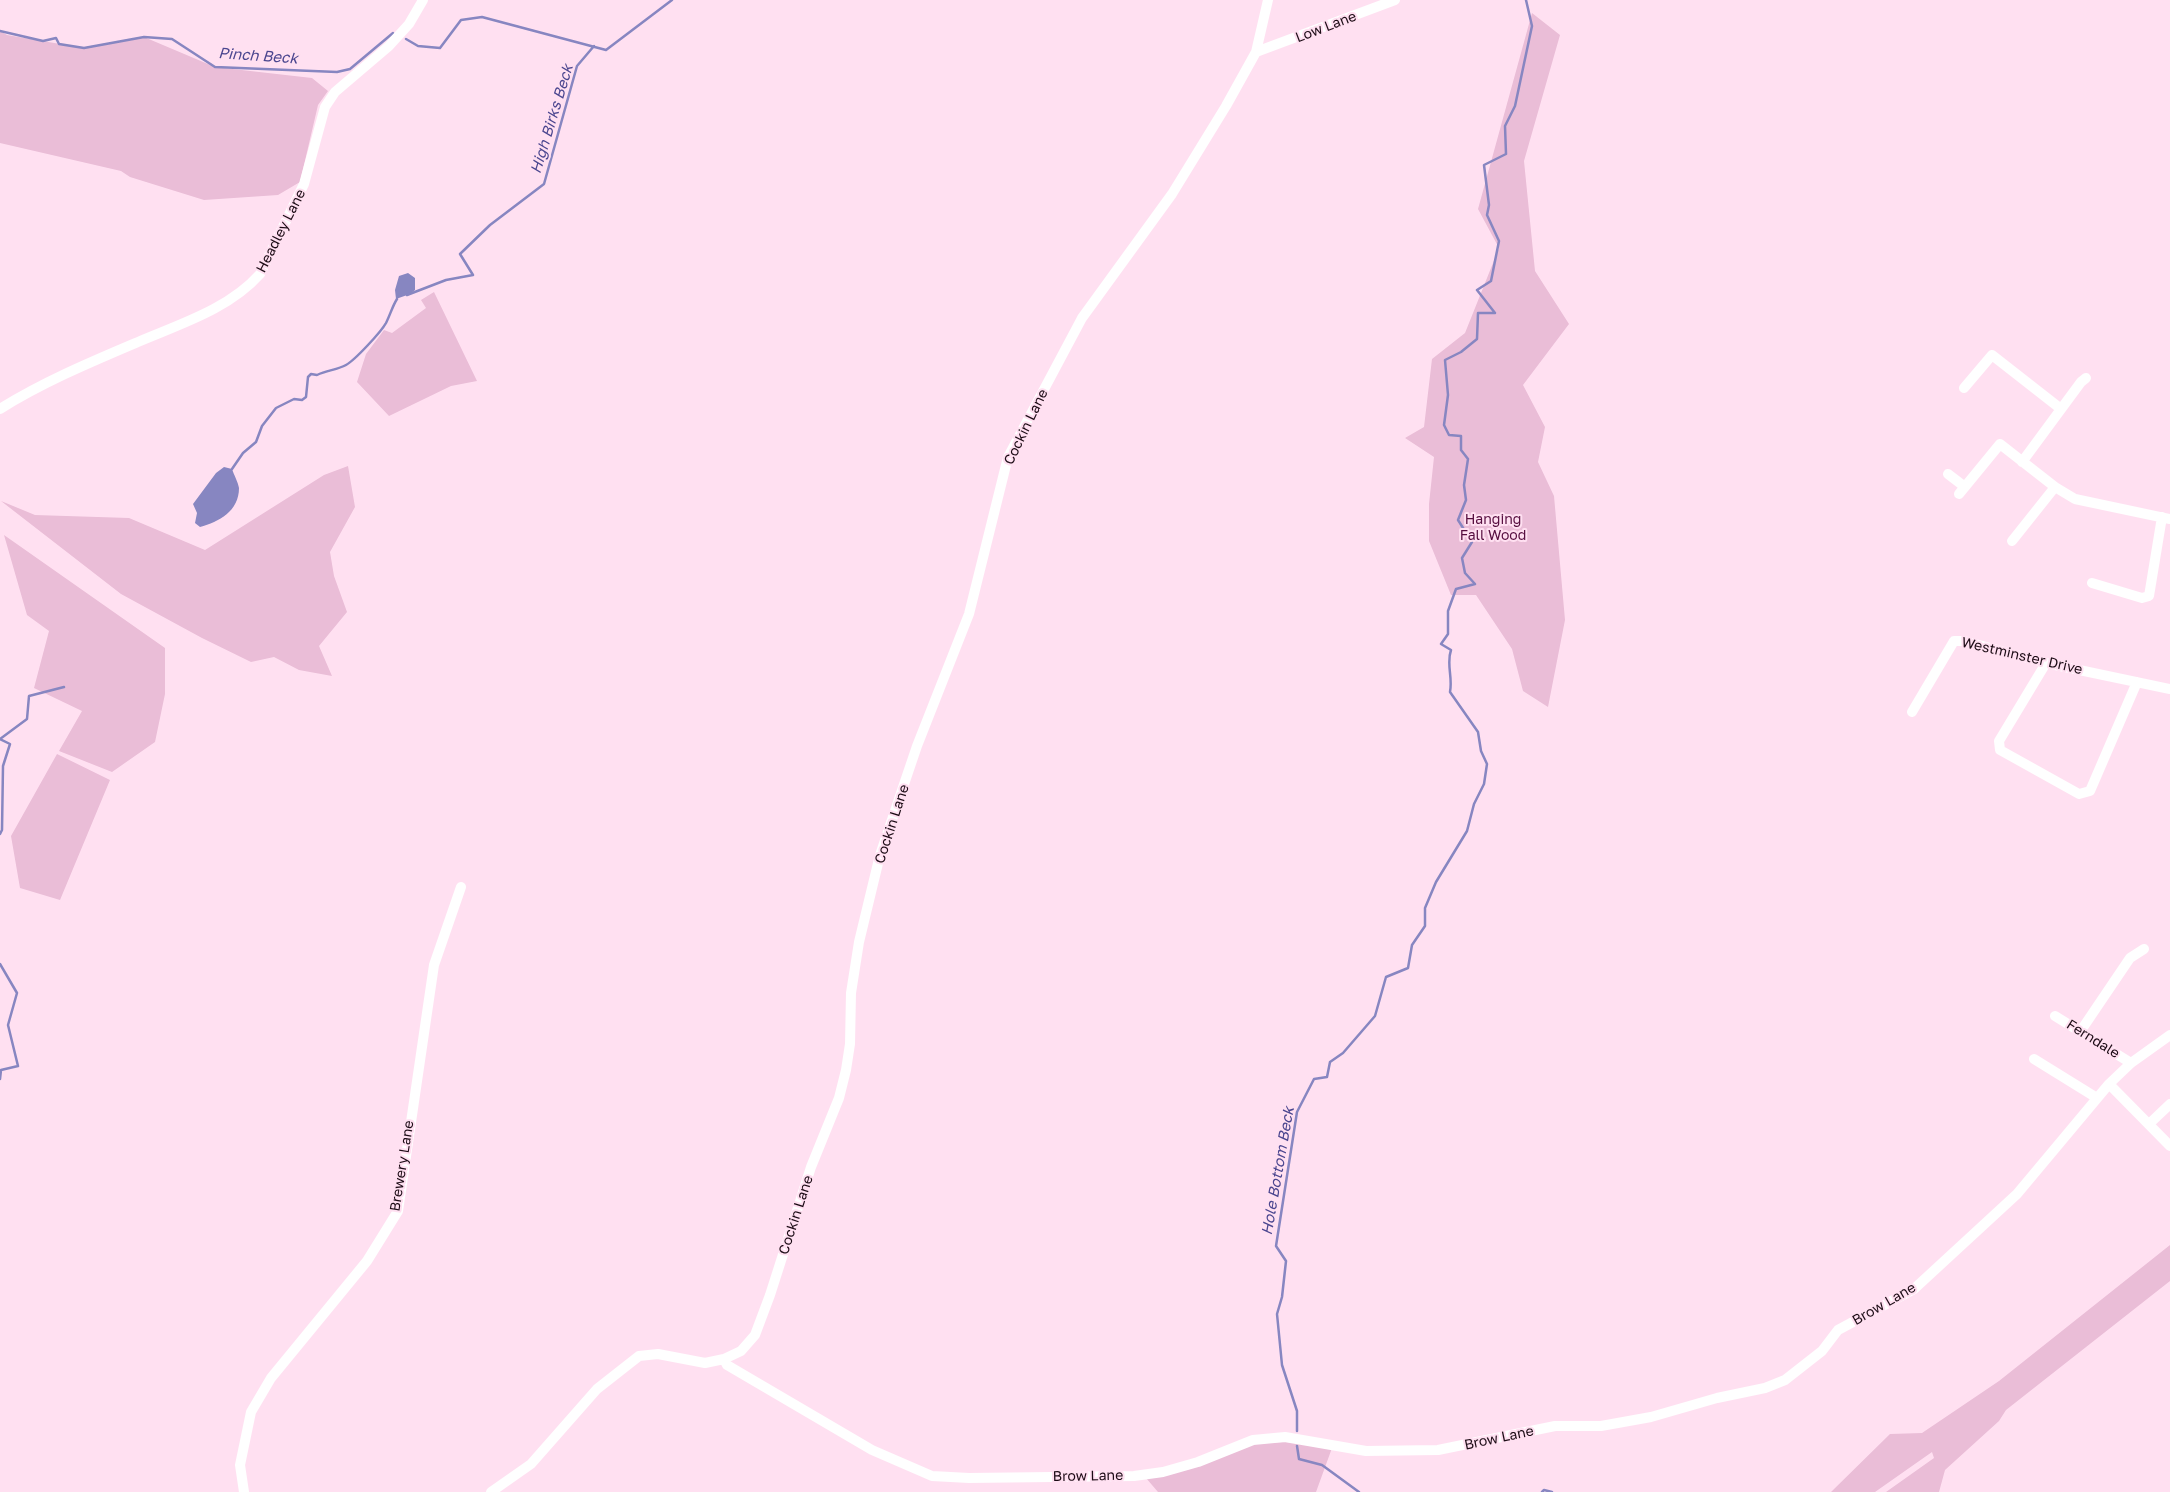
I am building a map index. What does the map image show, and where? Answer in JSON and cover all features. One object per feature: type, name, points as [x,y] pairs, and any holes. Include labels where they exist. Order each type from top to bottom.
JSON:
[{"type":"street","name":"Headley Lane","points":[[0,409],[99,358],[203,314],[235,297],[251,285],[260,274],[304,184],[325,107],[335,92],[389,46],[409,24],[423,0]]},
{"type":"street","name":"Cockin Lane","points":[[491,1492],[531,1464],[597,1389],[639,1356],[658,1354],[705,1363],[724,1360],[741,1351],[755,1334],[770,1295],[811,1167],[838,1098],[846,1070],[850,1044],[850,993],[859,942],[880,856],[917,746],[969,614],[1008,457],[1082,318],[1172,194],[1226,106],[1256,52],[1268,0]]},
{"type":"street","name":"Low Lane","points":[[1256,52],[1395,0]]},
{"type":"street","points":[[1964,388],[1992,355],[2062,409]]},
{"type":"street","points":[[2022,462],[2086,378]]},
{"type":"street","points":[[1948,474],[1962,490],[2000,444],[2055,487],[2075,499],[2166,518],[2149,596],[2142,598],[2092,583]]},
{"type":"street","points":[[2012,541],[2055,487]]},
{"type":"street","name":"Westminster Drive","points":[[1912,712],[1954,641],[1964,641],[2046,663],[2170,689]]},
{"type":"street","points":[[2046,663],[1999,742],[2000,750],[2079,794],[2090,791],[2137,682]]},
{"type":"street","name":"Brewery Lane","points":[[244,1492],[240,1465],[251,1412],[271,1378],[366,1260],[398,1211],[434,965],[461,887]]},
{"type":"street","points":[[2080,1032],[2130,958],[2144,949]]},
{"type":"street","name":"Ferndale","points":[[2055,1016],[2131,1063]]},
{"type":"street","name":"Brow Lane","points":[[724,1360],[727,1366],[872,1450],[932,1476],[1134,1476],[1163,1472],[1198,1462],[1253,1440],[1285,1437],[1366,1451],[1438,1450],[1555,1426],[1601,1426],[1643,1418],[1717,1398],[1765,1388],[1785,1380],[1822,1351],[1838,1330],[1914,1289],[2017,1194],[2109,1084],[2131,1063],[2170,1035]]},
{"type":"street","points":[[2034,1058],[2097,1098]]},
{"type":"street","points":[[2109,1084],[2170,1146]]},
{"type":"street","points":[[2148,1124],[2170,1104]]},
{"type":"green space","name":"Hanging Fall Wood","points":[[1532,13],[1560,35],[1524,161],[1535,271],[1569,324],[1523,385],[1545,427],[1538,462],[1554,496],[1565,620],[1548,707],[1523,691],[1512,649],[1476,595],[1451,595],[1429,541],[1429,504],[1434,457],[1405,438],[1424,427],[1432,359],[1465,333],[1499,248],[1478,209]]},
{"type":"green space","points":[[0,31],[7,35],[84,48],[144,37],[215,67],[312,78],[328,91],[318,105],[300,182],[278,195],[204,200],[130,177],[121,171],[0,143]]},
{"type":"green space","points":[[434,292],[477,381],[451,386],[389,416],[357,382],[366,354],[384,330],[392,333],[426,308],[421,300]]},
{"type":"green space","points":[[348,466],[355,507],[330,552],[334,576],[347,612],[319,646],[332,676],[299,670],[274,657],[251,662],[202,638],[121,594],[1,501],[35,515],[129,518],[205,550],[324,475]]},
{"type":"green space","points":[[4,535],[165,648],[165,694],[155,742],[112,772],[59,751],[82,711],[34,688],[49,631],[27,615]]},
{"type":"green space","points":[[57,754],[110,780],[60,900],[20,888],[11,836]]},
{"type":"green space","points":[[2170,1245],[2170,1281],[2006,1410],[1999,1421],[1945,1470],[1939,1492],[1886,1492],[1934,1458],[1932,1452],[1875,1492],[1831,1492],[1890,1434],[1922,1433],[1999,1381]]},
{"type":"green space","points":[[1286,1442],[1332,1448],[1316,1492],[1158,1492],[1146,1478],[1259,1443]]},
{"type":"water","points":[[408,273],[415,278],[415,290],[396,299],[395,290],[399,276]]},
{"type":"water","points":[[224,467],[232,469],[238,483],[236,503],[221,519],[200,527],[195,523],[197,513],[193,504],[216,473]]},
{"type":"waterway","name":"Pinch Beck","points":[[406,39],[418,46],[440,48],[461,20],[482,17],[606,50],[672,0]]},
{"type":"waterway","name":"Hole Bottom Beck","points":[[1297,1431],[1297,1411],[1282,1365],[1277,1314],[1282,1297],[1286,1261],[1276,1246],[1297,1112],[1314,1079],[1327,1077],[1330,1062],[1343,1053],[1375,1016],[1386,977],[1408,968],[1412,945],[1425,926],[1425,908],[1436,882],[1467,831],[1474,804],[1484,784],[1487,764],[1481,751],[1478,732],[1450,692],[1449,660],[1451,650],[1441,644],[1448,634],[1448,611],[1456,589],[1475,584],[1465,573],[1462,558],[1472,542],[1458,520],[1466,500],[1464,485],[1468,459],[1461,450],[1461,436],[1449,435],[1444,425],[1448,395],[1445,360],[1461,352],[1477,339],[1478,313],[1495,313],[1477,290],[1491,281],[1499,241],[1487,215],[1489,205],[1484,165],[1506,154],[1505,126],[1515,106],[1532,26],[1526,0]]},
{"type":"waterway","name":"Pinch Beck","points":[[0,31],[43,41],[56,38],[59,44],[84,48],[144,37],[172,39],[215,67],[337,72],[350,69],[393,33]]},
{"type":"waterway","name":"High Birks Beck","points":[[407,295],[446,280],[473,275],[460,254],[490,225],[544,184],[577,66],[594,46]]},
{"type":"waterway","name":"High Birks Beck","points":[[232,469],[243,453],[256,442],[262,426],[276,408],[294,399],[302,400],[306,397],[308,377],[311,374],[317,375],[346,365],[368,346],[386,323],[397,299]]},
{"type":"waterway","name":"High Birks Beck","points":[[0,739],[27,719],[29,696],[64,687]]},
{"type":"waterway","name":"High Birks Beck","points":[[0,739],[10,744],[3,766],[2,830],[0,834]]},
{"type":"waterway","name":"High Birks Beck","points":[[0,964],[17,993],[8,1025],[18,1066],[1,1070],[0,1079]]},
{"type":"waterway","name":"Hole Bottom Beck","points":[[1297,1446],[1299,1459],[1322,1465],[1359,1492]]},
{"type":"waterway","name":"Hole Bottom Beck","points":[[1542,1492],[1544,1490],[1552,1492]]}]
